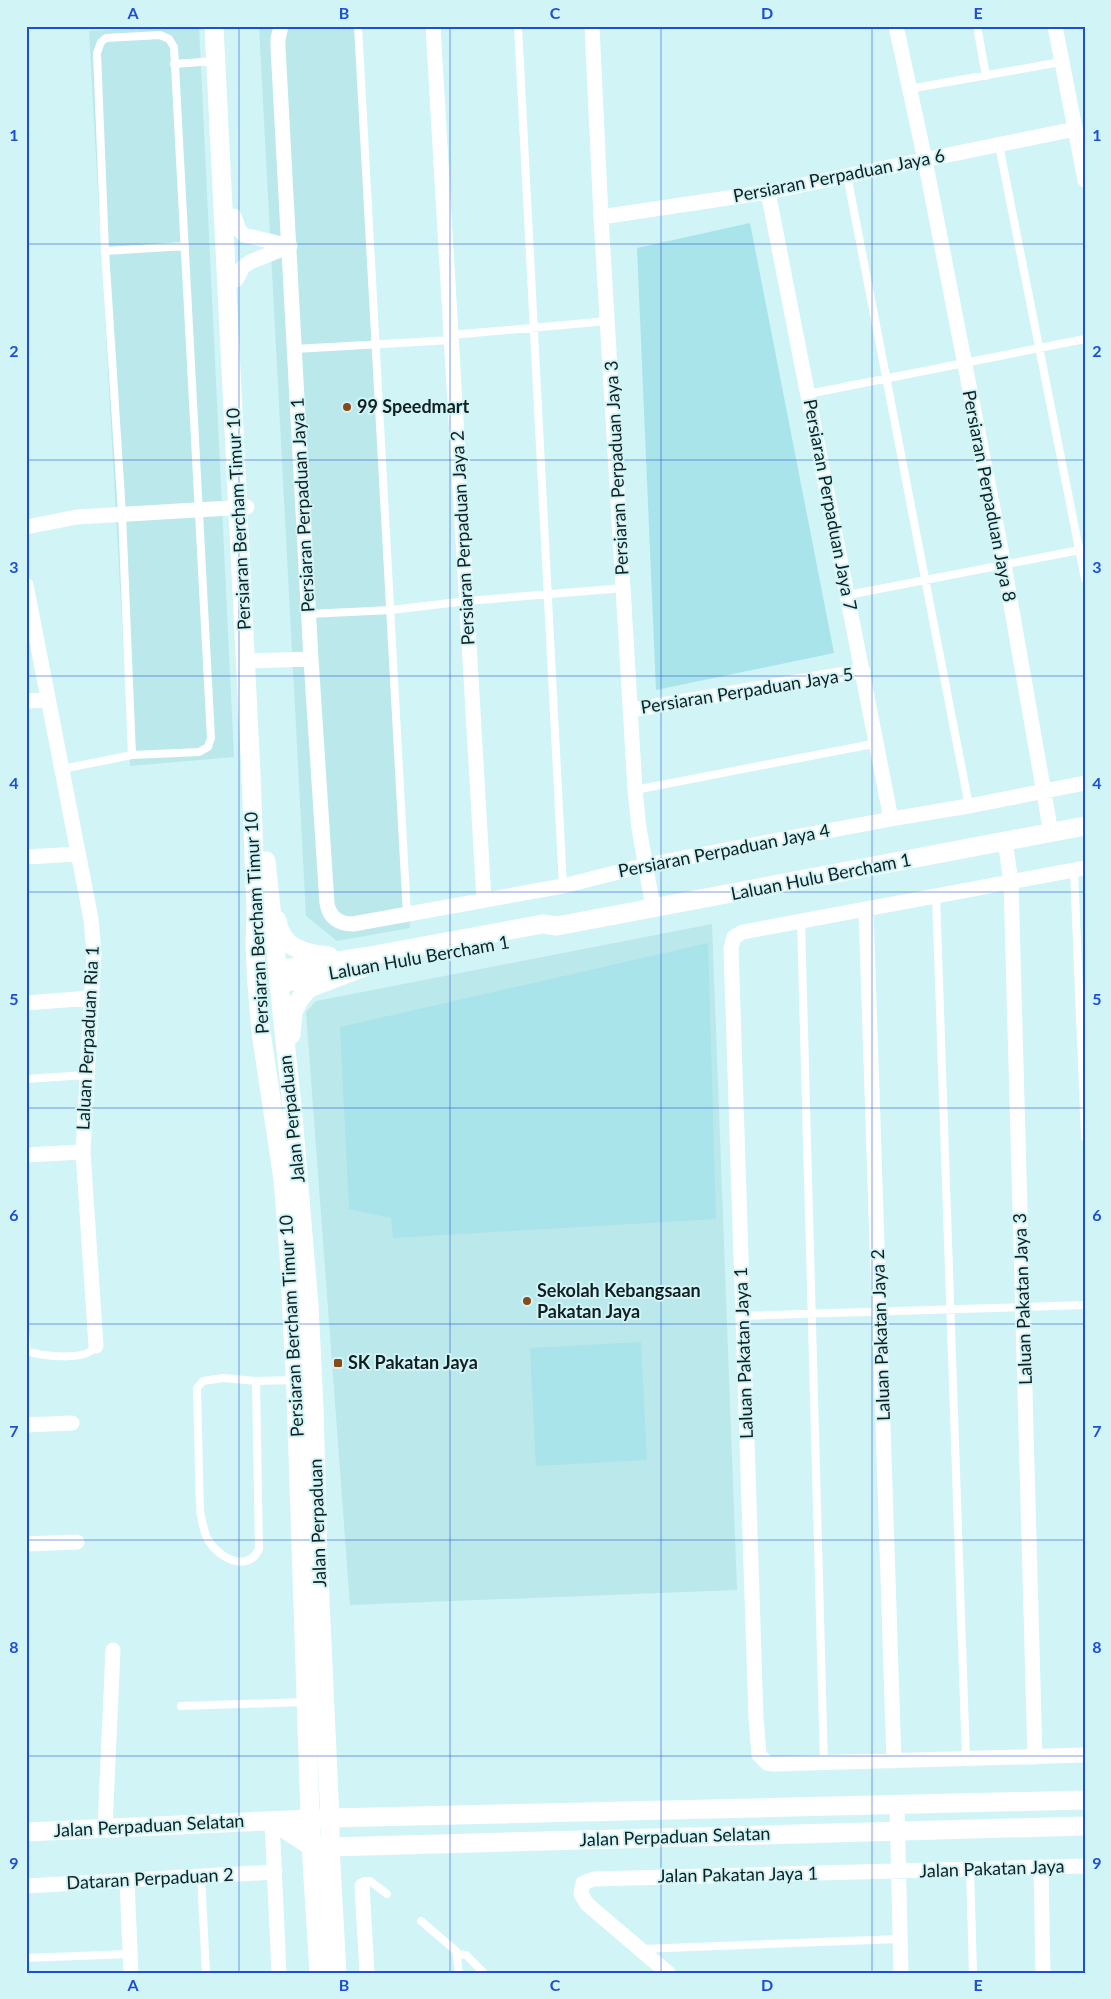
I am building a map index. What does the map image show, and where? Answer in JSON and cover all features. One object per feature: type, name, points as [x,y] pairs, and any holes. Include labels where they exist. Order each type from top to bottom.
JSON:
[{"type":"street","name":"Persiaran Bercham Timur 10","points":[[214,26],[251,661],[274,977]]},
{"type":"street","name":"Persiaran Bercham Timur 10","points":[[224,26],[234,216],[243,507]]},
{"type":"street","name":"Persiaran Perpaduan Jaya 1","points":[[281,26],[278,39],[308,614],[328,910],[332,917],[346,924],[364,922]]},
{"type":"street","name":"Persiaran Perpaduan Jaya 2","points":[[433,26],[484,900]]},
{"type":"street","name":"Persiaran Perpaduan Jaya 3","points":[[592,26],[601,217],[635,790],[639,828],[653,908]]},
{"type":"street","name":"Persiaran Perpaduan Jaya 8","points":[[896,26],[925,160],[963,363],[1004,565],[1051,833]]},
{"type":"street","points":[[1055,26],[1061,62],[1076,122],[1085,180]]},
{"type":"street","name":"Persiaran Perpaduan Jaya 6","points":[[601,217],[768,192],[1000,145],[1076,122]]},
{"type":"street","name":"Persiaran Perpaduan Jaya 7","points":[[768,192],[892,819]]},
{"type":"street","points":[[234,216],[239,230],[244,235],[290,246]]},
{"type":"street","points":[[236,280],[243,267],[250,262],[290,246]]},
{"type":"street","points":[[26,527],[77,517],[243,507]]},
{"type":"street","name":"Laluan Perpaduan Ria 1","points":[[26,585],[91,919],[94,953],[83,1152],[96,1346]]},
{"type":"street","points":[[251,661],[311,659]]},
{"type":"street","name":"Persiaran Bercham Timur 10","points":[[251,661],[255,946],[261,1032],[277,1131],[304,1379],[302,1595],[310,1819]]},
{"type":"street","name":"Persiaran Perpaduan Jaya 5","points":[[631,710],[863,671]]},
{"type":"street","points":[[26,701],[48,700]]},
{"type":"street","name":"Persiaran Perpaduan Jaya 4","points":[[364,922],[563,886],[646,865],[1085,784]]},
{"type":"street","name":"Laluan Hulu Bercham 1","points":[[274,977],[364,962],[543,924],[557,926],[782,885],[1085,826]]},
{"type":"street","name":"Laluan Pakatan Jaya 3","points":[[1005,841],[1011,882],[1035,1757]]},
{"type":"street","points":[[265,847],[278,927],[287,941],[310,954],[364,962]]},
{"type":"street","points":[[26,857],[78,854]]},
{"type":"street","points":[[801,922],[1080,869]]},
{"type":"street","name":"Laluan Pakatan Jaya 2","points":[[866,909],[894,1761]]},
{"type":"street","points":[[256,912],[264,965],[274,977],[266,990],[274,1066],[277,1131]]},
{"type":"street","name":"Laluan Pakatan Jaya 1","points":[[801,922],[743,932],[734,937],[731,948],[732,988],[758,1750],[762,1760],[773,1764],[824,1763]]},
{"type":"street","points":[[293,1116],[290,1038],[292,1012],[309,988],[364,962]]},
{"type":"street","name":"Jalan Perpaduan","points":[[274,977],[293,1116],[303,1230],[304,1379],[318,1556],[337,1973]]},
{"type":"street","points":[[26,1003],[92,998]]},
{"type":"street","points":[[26,1155],[83,1152]]},
{"type":"street","points":[[26,1424],[72,1423]]},
{"type":"street","points":[[26,1544],[77,1542]]},
{"type":"street","points":[[302,1595],[306,1589],[306,1566],[311,1559],[318,1556]]},
{"type":"street","points":[[105,1827],[113,1650]]},
{"type":"street","points":[[824,1763],[1085,1755]]},
{"type":"street","name":"Jalan Perpaduan Selatan","points":[[26,1832],[330,1818],[1085,1800]]},
{"type":"street","points":[[897,1805],[901,1973]]},
{"type":"street","points":[[310,1819],[319,1973]]},
{"type":"street","points":[[272,1821],[279,1973]]},
{"type":"street","name":"Jalan Perpaduan Selatan","points":[[272,1821],[311,1846],[330,1847],[1085,1826]]},
{"type":"street","name":"Jalan Pakatan Jaya","points":[[899,1872],[1085,1866]]},
{"type":"street","points":[[1041,1867],[1044,1973]]},
{"type":"street","name":"Dataran Perpaduan 2","points":[[26,1886],[275,1872]]},
{"type":"street","name":"Jalan Pakatan Jaya 1","points":[[640,1949],[587,1904],[581,1894],[583,1883],[594,1879],[899,1872]]},
{"type":"street","points":[[127,1881],[131,1973]]},
{"type":"street","points":[[362,1886],[367,1973]]},
{"type":"street","points":[[640,1949],[668,1973]]},
{"type":"lane","points":[[358,26],[407,915]]},
{"type":"lane","points":[[518,26],[535,328],[546,594],[563,886]]},
{"type":"lane","points":[[977,26],[986,76]]},
{"type":"lane","points":[[62,769],[132,755],[199,752],[204,751],[210,743],[211,732],[174,64],[172,42],[165,36],[111,37],[100,42],[98,47],[105,251],[122,514],[132,755]]},
{"type":"lane","points":[[174,64],[217,61]]},
{"type":"lane","points":[[909,89],[1061,62]]},
{"type":"lane","points":[[1000,145],[1082,550],[1085,579]]},
{"type":"lane","points":[[847,176],[970,806]]},
{"type":"lane","points":[[105,251],[185,246]]},
{"type":"lane","points":[[295,349],[451,338],[608,322]]},
{"type":"lane","points":[[808,394],[1085,338]]},
{"type":"lane","points":[[848,595],[1082,550]]},
{"type":"lane","points":[[308,614],[391,610],[624,588]]},
{"type":"lane","points":[[635,790],[878,743]]},
{"type":"lane","points":[[1080,869],[1085,1137]]},
{"type":"lane","points":[[936,896],[952,1310],[966,1759]]},
{"type":"lane","points":[[801,922],[824,1763]]},
{"type":"lane","points":[[26,1078],[87,1075]]},
{"type":"lane","points":[[742,1316],[1085,1306]]},
{"type":"lane","points":[[26,1337],[27,1351],[44,1356],[85,1354],[96,1346]]},
{"type":"lane","points":[[256,1382],[260,1549],[252,1560],[237,1562],[224,1557],[212,1546],[204,1530],[200,1511],[196,1395],[199,1384],[209,1380],[238,1378],[256,1382],[304,1379]]},
{"type":"lane","points":[[181,1706],[306,1702]]},
{"type":"lane","points":[[970,1870],[973,1973]]},
{"type":"lane","points":[[201,1876],[206,1973]]},
{"type":"lane","points":[[362,1886],[364,1880],[370,1881],[387,1894]]},
{"type":"lane","points":[[421,1921],[454,1948],[457,1954],[459,1973]]},
{"type":"lane","points":[[640,1949],[900,1939]]},
{"type":"lane","points":[[26,1958],[130,1954]]},
{"type":"lane","points":[[457,1954],[466,1955],[484,1973]]},
{"type":"shaded area","points":[[199,26],[234,757],[130,766],[89,31]]},
{"type":"shaded area","points":[[259,26],[357,26],[410,928],[337,941],[306,916]]},
{"type":"shaded area","points":[[750,223],[834,653],[656,690],[637,248]]},
{"type":"shaded area","name":"Sekolah Kebangsaan Pakatan Jaya","points":[[712,924],[737,1590],[350,1605],[306,1012],[316,1001]]},
{"type":"shaded area","points":[[708,943],[716,1219],[393,1238],[391,1218],[349,1209],[340,1027]]},
{"type":"shaded area","points":[[641,1342],[647,1460],[536,1466],[530,1348]]},
{"type":"place","name":"99 Speedmart","points":[[347,407]]},
{"type":"place","name":"Sekolah Kebangsaan Pakatan Jaya","points":[[527,1301]]},
{"type":"place","name":"SK Pakatan Jaya","points":[[338,1363]]}]
